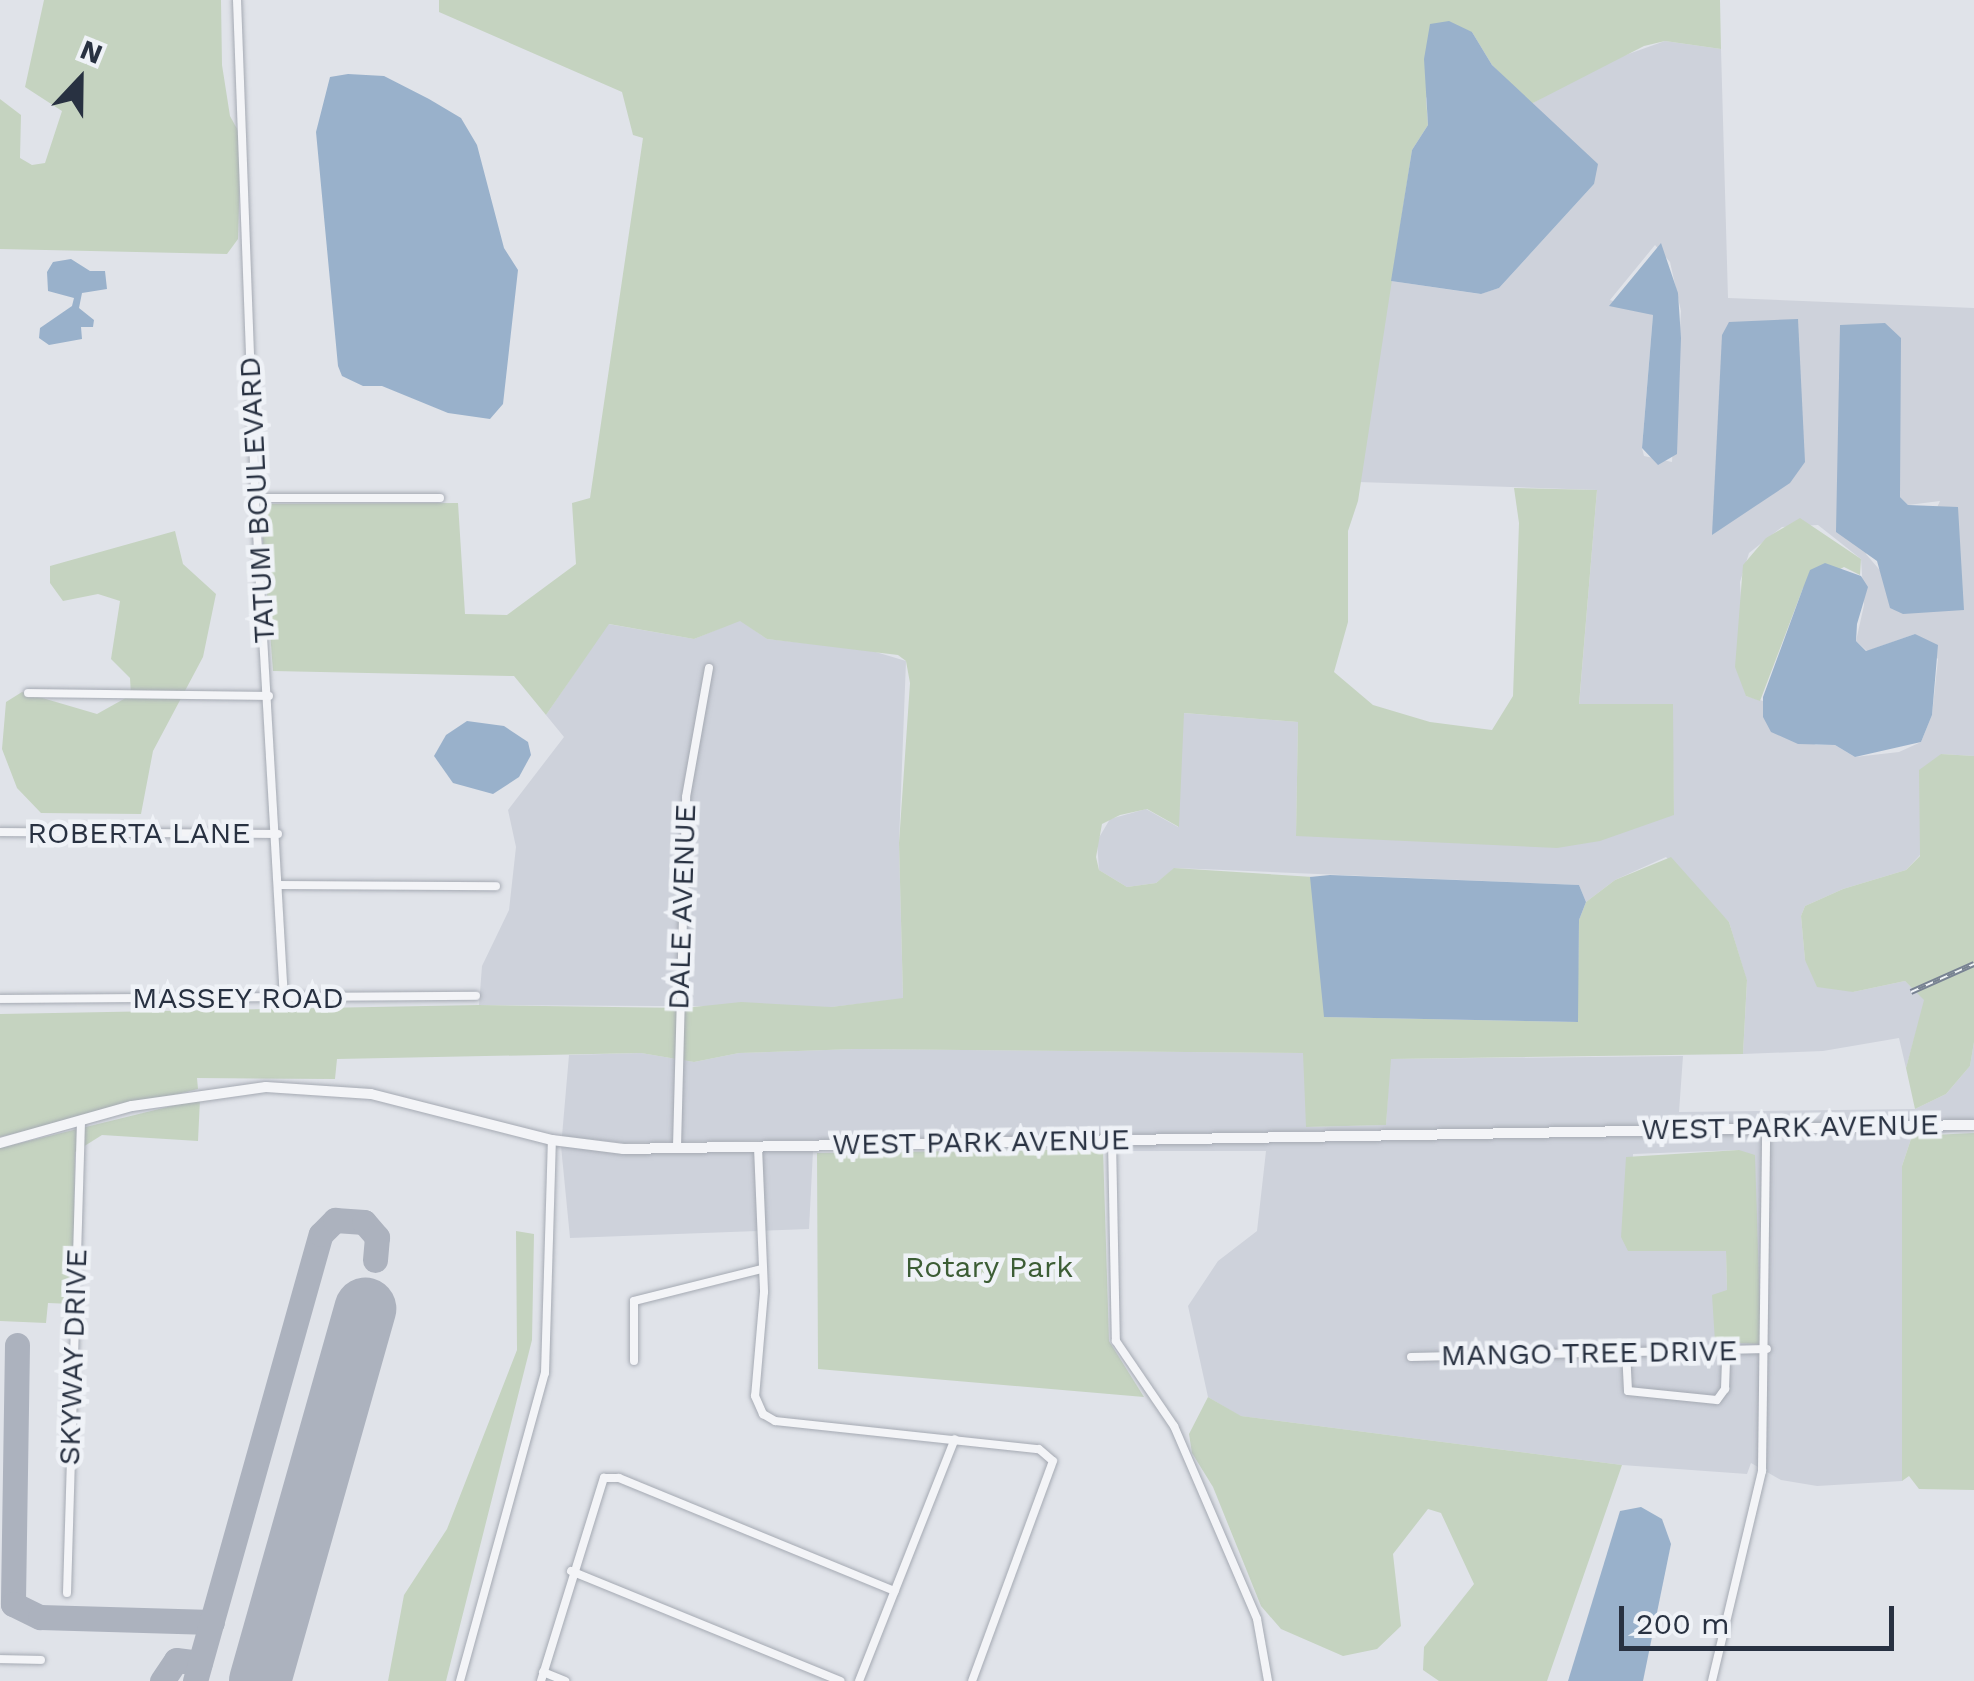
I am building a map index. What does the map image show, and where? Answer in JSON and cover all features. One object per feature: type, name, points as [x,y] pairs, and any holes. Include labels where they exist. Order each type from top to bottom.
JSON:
[{"type":"street","name":"TATUM BOULEVARD","points":[[237,0],[255,498],[281,885],[284,1000]]},
{"type":"street","points":[[255,498],[440,498]]},
{"type":"street","name":"DALE AVENUE","points":[[677,1148],[686,796],[709,668]]},
{"type":"street","points":[[28,693],[269,696]]},
{"type":"street","name":"ROBERTA LANE","points":[[0,832],[278,834]]},
{"type":"street","points":[[281,885],[496,886]]},
{"type":"street","name":"MASSEY ROAD","points":[[0,999],[476,996]]},
{"type":"street","name":"WEST PARK AVENUE","points":[[0,1143],[186,1095],[266,1087],[370,1094],[552,1140],[677,1148],[1974,1125]]},
{"type":"street","name":"SKYWAY DRIVE","points":[[66,1593],[81,1122]]},
{"type":"street","name":"MANGO TREE DRIVE","points":[[1712,1681],[1762,1472],[1767,1349],[1766,1127]]},
{"type":"street","points":[[460,1681],[545,1372],[552,1140]]},
{"type":"street","points":[[1112,1140],[1116,1341],[1174,1426],[1257,1619],[1268,1681]]},
{"type":"street","points":[[758,1147],[761,1268],[756,1396],[763,1414],[775,1421],[1040,1449],[1054,1472],[972,1681]]},
{"type":"street","points":[[634,1361],[634,1301],[761,1268]]},
{"type":"street","name":"MANGO TREE DRIVE","points":[[1410,1357],[1767,1349]]},
{"type":"street","points":[[1626,1350],[1628,1391],[1717,1400],[1725,1389],[1726,1351]]},
{"type":"street","points":[[860,1681],[955,1439]]},
{"type":"street","points":[[565,1681],[542,1676],[596,1488],[604,1478],[619,1478],[895,1591]]},
{"type":"street","points":[[571,1571],[840,1681]]},
{"type":"street","points":[[0,1658],[41,1660]]},
{"type":"shaded area","points":[[1665,41],[1721,49],[1728,298],[1974,308],[1974,756],[1941,754],[1920,816],[1920,855],[1906,870],[1843,889],[1805,906],[1801,916],[1805,960],[1853,992],[1905,981],[1925,1000],[1906,1068],[1899,1038],[1823,1051],[1743,1054],[1747,981],[1729,922],[1666,857],[1615,880],[1586,902],[1579,885],[1175,868],[1156,883],[1127,887],[1099,870],[1097,841],[1110,819],[1146,809],[1178,827],[1183,713],[1298,722],[1296,836],[1674,815],[1672,704],[1579,705],[1597,490],[1358,482],[1391,281],[1480,294],[1499,288],[1594,184],[1531,104],[1603,63]],"holes":[[[1655,245],[1670,262],[1681,311],[1672,462],[1644,456],[1642,448],[1653,315],[1610,300]],[[1898,475],[1900,497],[1908,505],[1940,501],[1891,608],[1884,575],[1866,554]],[[1818,525],[1861,559],[1864,605],[1856,641],[1867,651],[1915,634],[1938,659],[1932,715],[1921,742],[1899,752],[1855,757],[1835,745],[1816,745],[1763,717],[1763,701],[1746,696],[1740,582],[1749,553],[1782,527]]]},
{"type":"shaded area","points":[[740,620],[767,639],[869,650],[906,661],[899,843],[903,999],[831,1007],[479,1005],[482,966],[509,910],[516,847],[508,810],[564,737],[546,715],[608,624],[694,639]]},
{"type":"shaded area","points":[[1974,1042],[1974,1120],[624,1143],[562,1136],[569,1055],[641,1053],[694,1062],[739,1053],[855,1049],[1304,1053],[1307,1127],[1386,1125],[1390,1059],[1683,1056],[1679,1112],[1915,1109],[1946,1094],[1970,1066]]},
{"type":"shaded area","points":[[1974,1130],[1912,1136],[1902,1166],[1902,1481],[1817,1486],[1781,1480],[1751,1463],[1747,1474],[1622,1465],[1240,1416],[1208,1397],[1188,1306],[1218,1261],[1257,1231],[1266,1151],[1107,1151],[1104,1145]],"holes":[[[1739,1150],[1761,1344],[1727,1290],[1726,1251],[1628,1250],[1633,1154]]]},
{"type":"shaded area","points":[[561,1146],[813,1151],[809,1229],[570,1238]]},
{"type":"green space","points":[[44,0],[221,0],[222,65],[230,116],[241,136],[238,239],[227,254],[0,249],[0,99],[21,115],[20,158],[32,165],[45,163],[62,111],[25,87]]},
{"type":"green space","points":[[439,0],[1720,0],[1721,49],[1665,41],[1644,46],[1531,104],[1492,65],[1472,32],[1426,98],[1428,125],[1412,150],[1358,501],[1348,531],[1348,622],[1334,672],[1373,705],[1430,722],[1492,730],[1513,696],[1519,523],[1514,488],[1597,490],[1579,704],[1673,704],[1674,815],[1600,841],[1557,848],[1296,836],[1298,722],[1184,713],[1179,827],[1147,809],[1120,815],[1102,824],[1096,857],[1099,870],[1127,887],[1156,883],[1174,868],[1313,877],[1325,1017],[1577,1022],[1579,920],[1586,902],[1615,880],[1671,857],[1729,922],[1747,980],[1743,1054],[1391,1059],[1386,1125],[1306,1127],[1303,1053],[855,1049],[739,1053],[694,1062],[641,1053],[337,1059],[335,1079],[197,1078],[198,1089],[0,1137],[0,1014],[479,1005],[684,1008],[741,1002],[831,1007],[903,998],[899,843],[910,683],[906,661],[898,655],[767,639],[740,621],[694,639],[609,624],[546,715],[514,676],[273,671],[260,504],[458,503],[465,614],[507,615],[576,564],[572,503],[590,498],[643,138],[633,135],[622,92],[439,12]]},
{"type":"green space","points":[[1800,518],[1861,559],[1860,575],[1844,567],[1803,588],[1760,701],[1746,696],[1735,667],[1743,565],[1766,538]]},
{"type":"green space","points":[[175,531],[183,564],[216,594],[203,657],[153,751],[141,814],[41,813],[17,788],[2,749],[6,702],[22,692],[97,714],[131,695],[130,678],[111,659],[120,601],[98,594],[63,601],[50,583],[50,566]]},
{"type":"green space","points":[[1941,754],[1974,756],[1974,1042],[1970,1066],[1946,1094],[1915,1109],[1906,1068],[1924,1000],[1905,981],[1853,992],[1817,987],[1805,960],[1801,916],[1805,906],[1843,889],[1906,870],[1920,856],[1919,770]]},
{"type":"green space","points":[[200,1099],[198,1141],[102,1135],[75,1152],[73,1304],[48,1303],[46,1323],[0,1321],[0,1148]]},
{"type":"green space","points":[[1974,1133],[1974,1490],[1919,1489],[1909,1476],[1902,1481],[1902,1166],[1912,1136]]},
{"type":"green space","name":"Rotary Park","points":[[1103,1149],[1109,1341],[1144,1397],[818,1369],[817,1153]]},
{"type":"green space","points":[[1739,1150],[1755,1155],[1761,1344],[1715,1342],[1712,1295],[1727,1290],[1726,1251],[1628,1251],[1621,1237],[1626,1157]]},
{"type":"green space","points":[[516,1231],[534,1234],[532,1340],[446,1681],[388,1681],[404,1595],[447,1529],[517,1350]]},
{"type":"green space","points":[[1208,1397],[1241,1416],[1622,1465],[1547,1681],[1439,1681],[1423,1670],[1424,1647],[1474,1584],[1441,1513],[1428,1509],[1393,1554],[1401,1626],[1377,1649],[1343,1656],[1281,1629],[1261,1606],[1213,1487],[1192,1453],[1189,1434]]},
{"type":"water","points":[[1449,21],[1472,32],[1492,65],[1598,164],[1594,184],[1499,288],[1481,294],[1391,281],[1412,150],[1428,125],[1424,59],[1430,24]]},
{"type":"water","points":[[384,76],[429,99],[461,118],[477,145],[504,248],[518,270],[503,404],[490,419],[448,413],[382,386],[363,386],[342,376],[316,132],[330,77]]},
{"type":"water","points":[[1661,243],[1678,293],[1681,338],[1677,454],[1658,465],[1642,448],[1653,315],[1609,306]]},
{"type":"water","points":[[71,259],[90,271],[105,271],[107,289],[82,293],[79,308],[94,320],[93,327],[81,327],[82,339],[49,345],[39,338],[40,328],[72,306],[74,298],[48,291],[47,272],[53,262]]},
{"type":"water","points":[[1798,319],[1805,462],[1790,483],[1712,535],[1722,335],[1729,322]]},
{"type":"water","points":[[1885,323],[1901,338],[1900,497],[1908,505],[1958,507],[1964,610],[1903,614],[1890,608],[1877,561],[1836,532],[1840,325]]},
{"type":"water","points":[[1825,563],[1861,576],[1868,587],[1856,641],[1866,651],[1915,634],[1938,645],[1932,715],[1921,742],[1855,757],[1835,745],[1798,744],[1771,732],[1763,717],[1763,697],[1810,570]]},
{"type":"water","points":[[467,721],[504,726],[528,742],[531,755],[519,777],[493,794],[453,783],[434,756],[446,735]]},
{"type":"water","points":[[1310,877],[1579,885],[1586,902],[1579,920],[1578,1022],[1324,1017]]},
{"type":"water","points":[[1641,1507],[1662,1519],[1671,1544],[1643,1681],[1568,1681],[1620,1511]]},
{"type":"taxiway","points":[[195,1681],[321,1234],[335,1220],[364,1222],[377,1237],[375,1260]]},
{"type":"taxiway","points":[[17,1345],[13,1604],[40,1617],[212,1622]]},
{"type":"taxiway","points":[[162,1681],[176,1660],[200,1663]]},
{"type":"runway","points":[[260,1681],[365,1309]]},
{"type":"railway","points":[[1911,992],[1974,964]]}]
